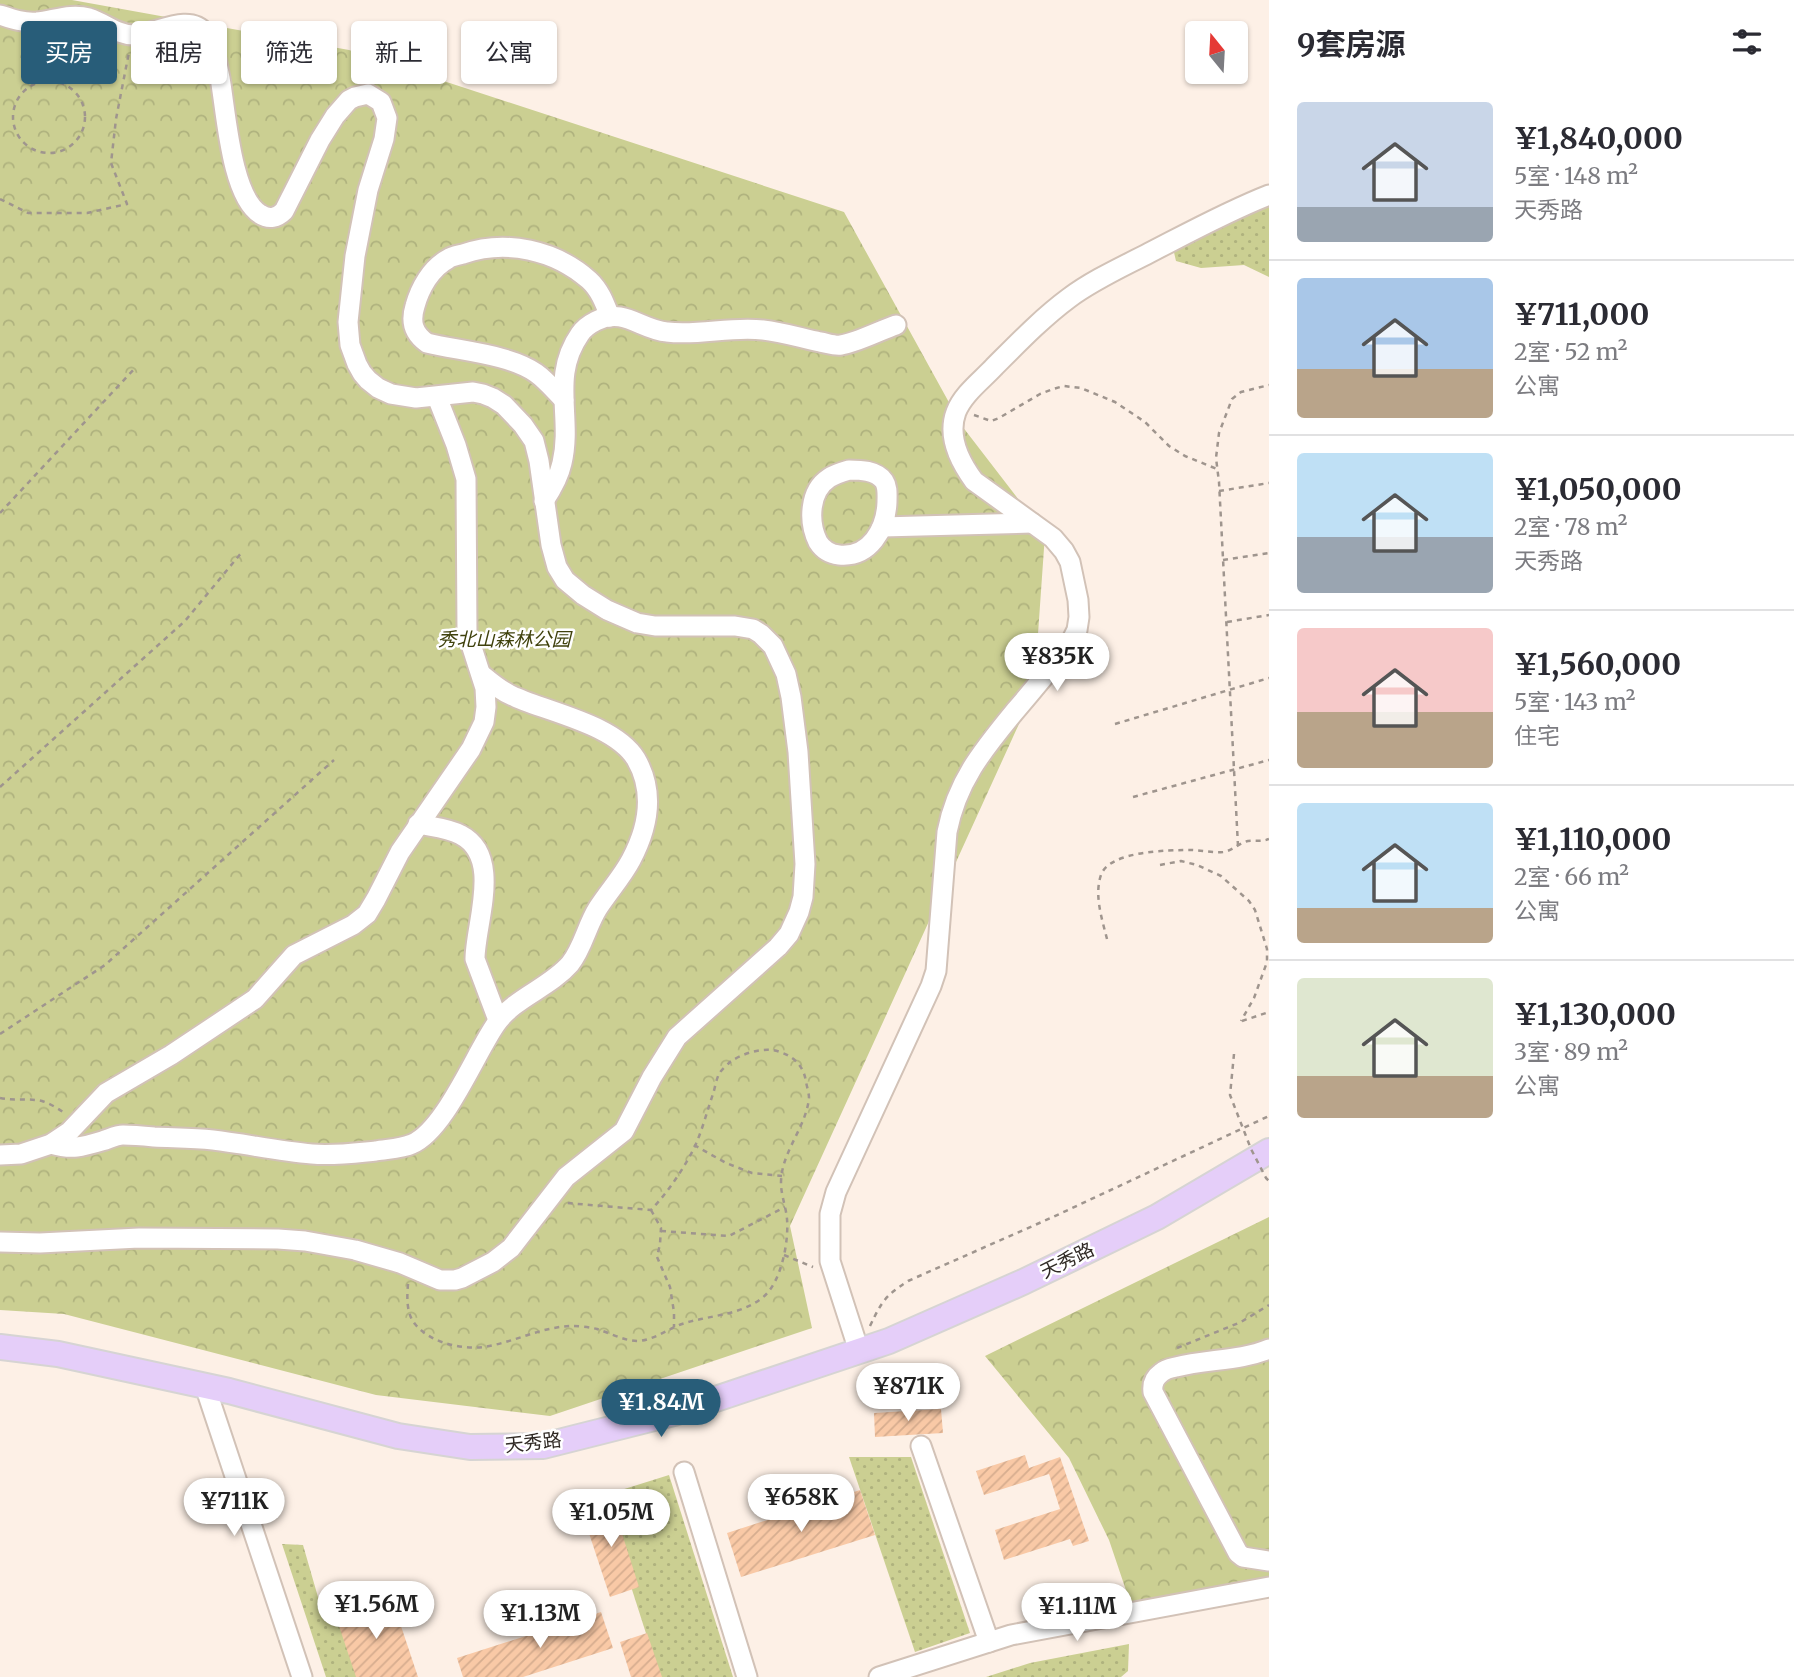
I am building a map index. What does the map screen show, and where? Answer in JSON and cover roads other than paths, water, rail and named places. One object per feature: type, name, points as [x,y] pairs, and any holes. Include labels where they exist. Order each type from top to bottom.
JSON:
[{"type":"main road","name":"天秀路","points":[[0,1347],[58,1353],[205,1386],[398,1436],[470,1447],[543,1446],[674,1413],[889,1342],[1023,1282],[1157,1217],[1269,1151]]},
{"type":"street","points":[[0,15],[27,22],[69,16],[89,18],[119,33],[132,35],[187,24],[204,31],[219,75],[238,180],[253,208],[264,217],[273,218],[285,211],[320,140],[349,100],[368,94],[382,102],[387,125],[368,190],[355,256],[348,322],[350,345],[362,373],[378,388],[402,397],[483,394],[504,405],[534,441],[556,567],[565,580],[583,595],[607,610],[637,623],[735,626],[752,629],[774,646],[786,674],[799,752],[805,864],[803,897],[789,934],[749,975],[677,1037],[652,1077],[624,1131],[566,1177],[511,1248],[475,1272],[454,1280],[440,1280],[400,1263],[355,1250],[278,1239],[139,1238],[0,1242]]},
{"type":"street","points":[[859,1351],[830,1261],[830,1214],[836,1192],[936,971],[947,832],[951,810],[959,791],[981,754],[1070,644],[1077,630],[1079,617],[1070,562],[1064,551],[1053,538],[974,481],[965,470],[954,437],[958,408],[1036,324],[1071,296],[1202,226],[1269,195]]},
{"type":"street","points":[[564,400],[537,373],[521,365],[427,343],[414,329],[412,317],[419,292],[432,272],[448,259],[497,247],[526,249],[567,264],[591,282],[601,295],[610,317]]},
{"type":"street","points":[[544,501],[557,480],[563,462],[566,432],[564,370],[573,344],[582,330],[594,322],[617,316],[664,332],[761,330],[838,346],[896,325]]},
{"type":"street","points":[[0,1155],[21,1154],[47,1147],[69,1132],[106,1093],[171,1055],[255,999],[294,956],[353,925],[367,914],[400,852],[471,749],[484,722],[486,707],[485,688],[467,632],[466,479],[437,397]]},
{"type":"street","points":[[849,470],[877,475],[884,481],[887,491],[887,511],[882,527],[870,546],[858,553],[833,554],[823,550],[811,518],[817,491],[827,479],[849,470]]},
{"type":"street","points":[[882,527],[1032,523]]},
{"type":"street","points":[[51,1144],[79,1148],[120,1135],[211,1140],[314,1154],[354,1154],[411,1144],[434,1125],[457,1094],[498,1020],[569,965],[598,908],[631,860],[643,833],[648,811],[646,784],[636,760],[618,740],[601,730],[499,690],[481,674]]},
{"type":"street","points":[[418,824],[456,832],[473,842],[477,848],[484,885],[483,911],[475,959],[498,1020]]},
{"type":"street","points":[[1269,1349],[1242,1357],[1188,1364],[1162,1371],[1152,1385],[1153,1392],[1238,1553],[1243,1557],[1269,1561]]},
{"type":"street","points":[[205,1386],[302,1677]]},
{"type":"street","points":[[921,1446],[989,1642]]},
{"type":"street","points":[[684,1472],[747,1677]]},
{"type":"street","points":[[878,1677],[1011,1635],[1269,1587]]},
{"type":"park label","name":"秀北山森林公园","points":[[504,639]]}]
